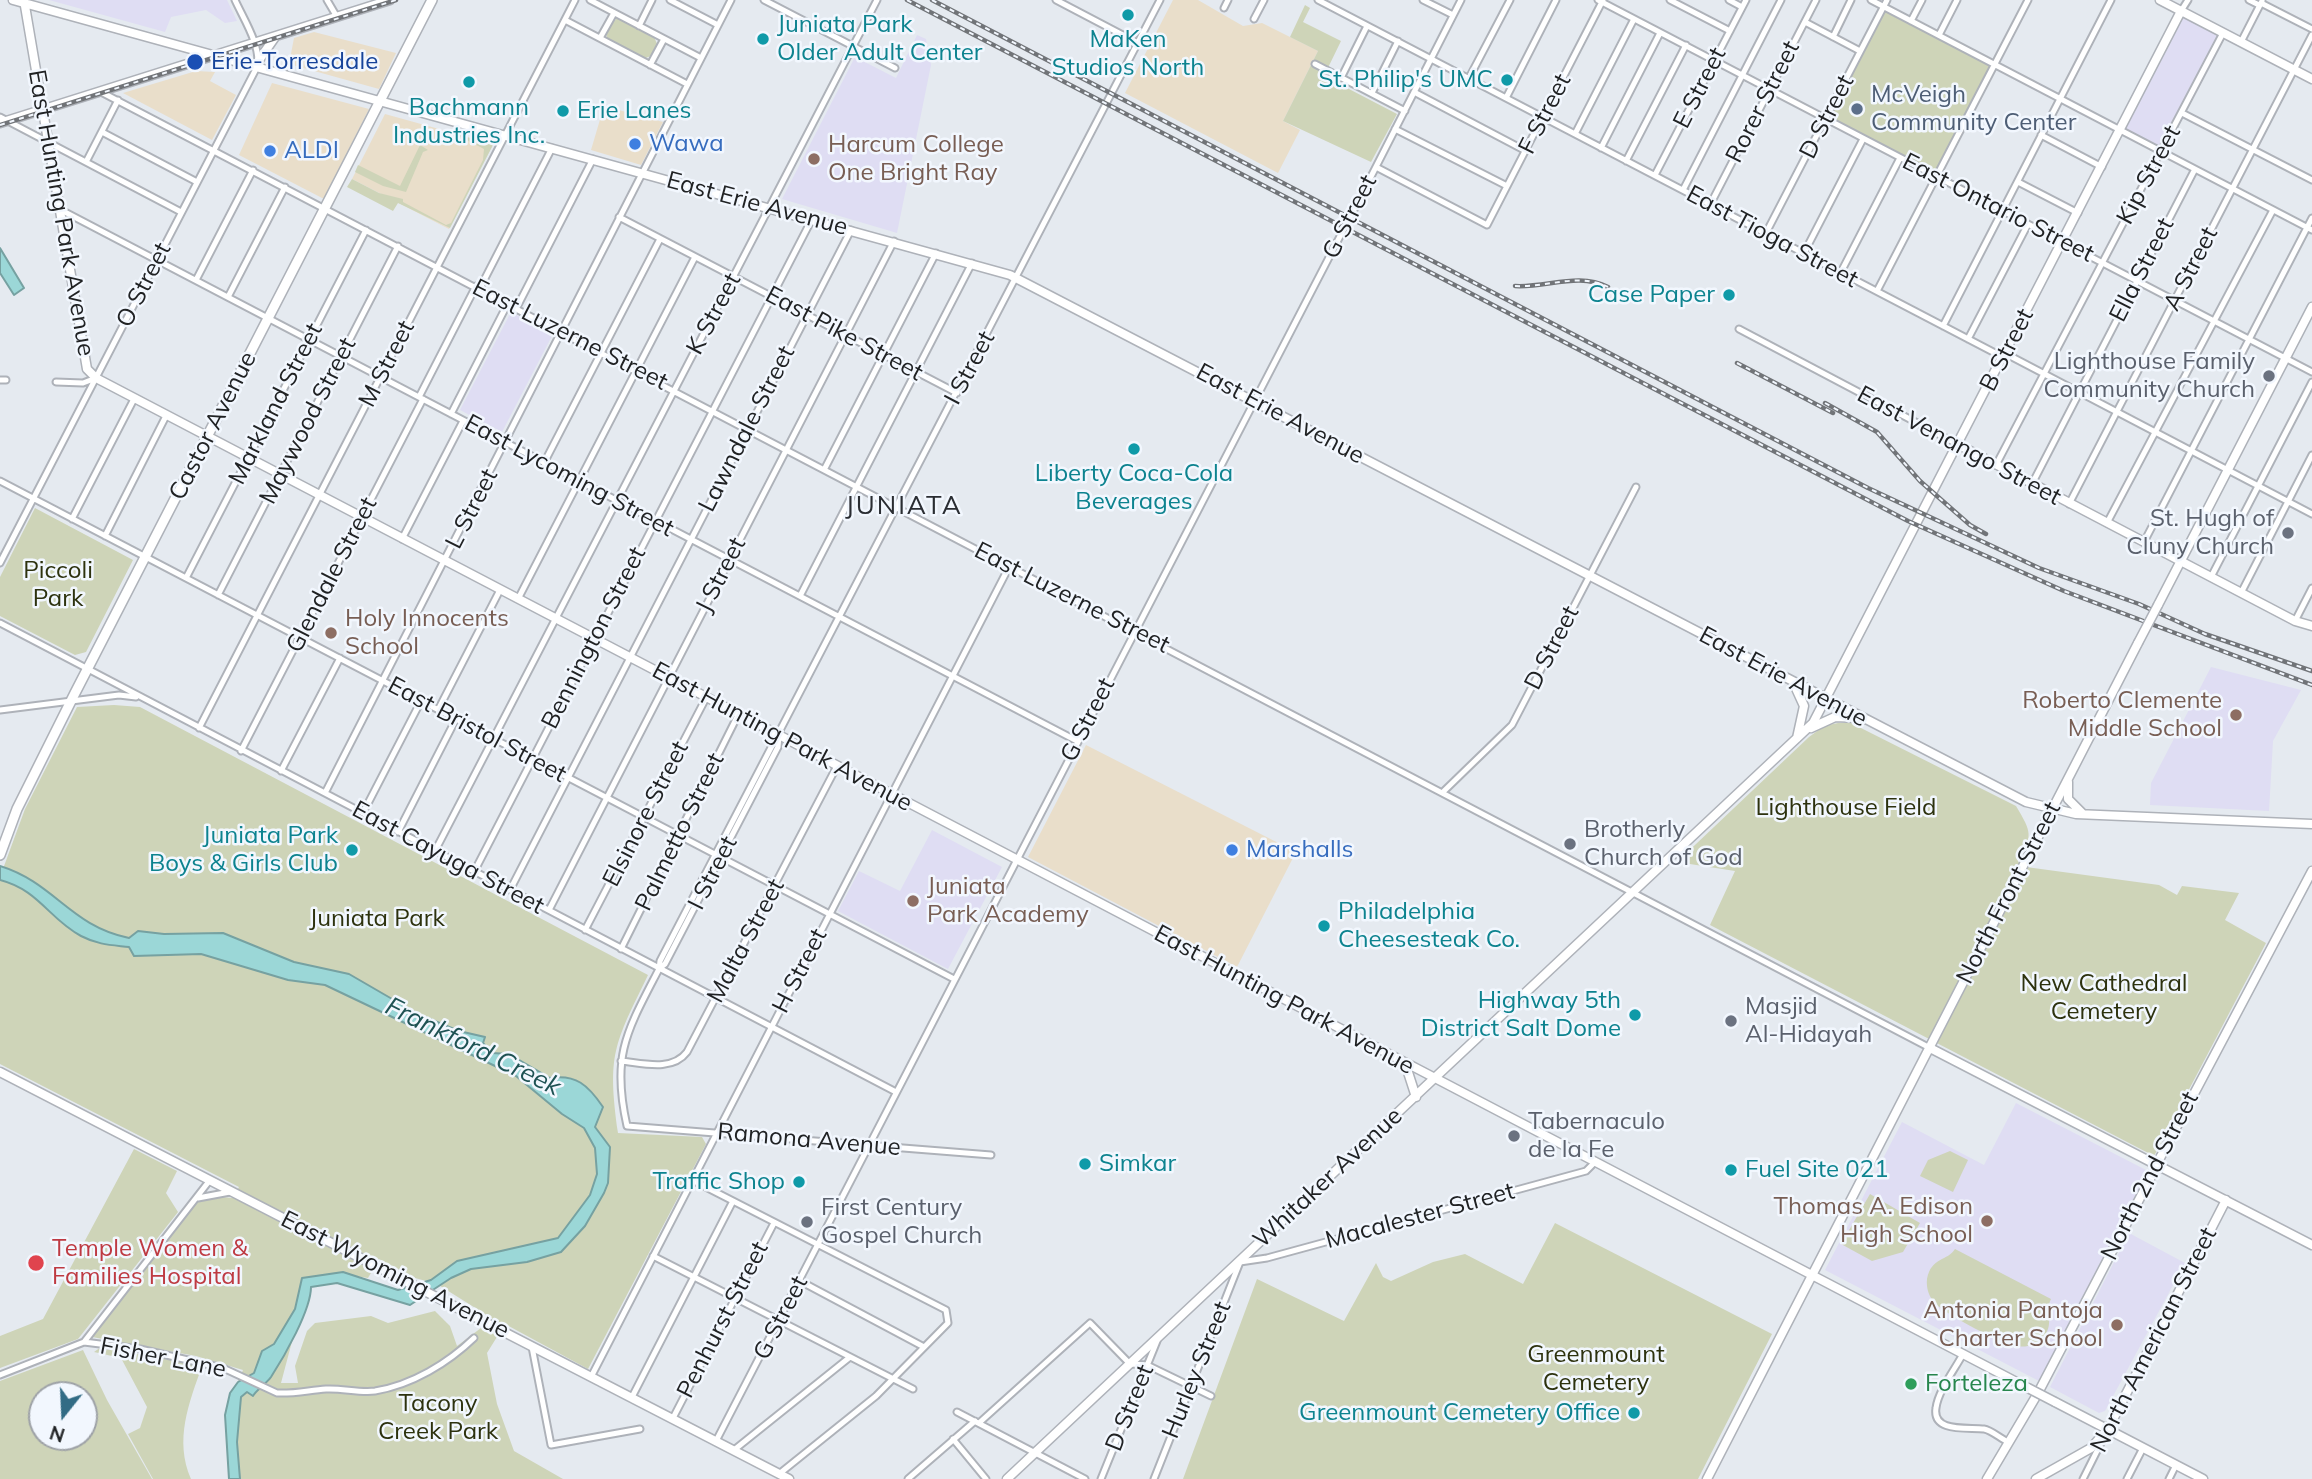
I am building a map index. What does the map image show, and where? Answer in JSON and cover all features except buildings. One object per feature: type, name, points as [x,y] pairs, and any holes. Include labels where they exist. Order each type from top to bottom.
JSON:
[{"type":"main road","name":"East Erie Avenue","points":[[13,0],[215,56],[258,63],[381,101],[894,241],[1017,278],[2014,797],[2052,810],[2083,814],[2312,824]]},
{"type":"main road","points":[[2,121],[390,0]]},
{"type":"main road","name":"Castor Avenue","points":[[0,854],[17,809],[71,701],[432,0]]},
{"type":"main road","points":[[2160,0],[2312,79]]},
{"type":"main road","name":"East Hunting Park Avenue","points":[[24,2],[87,369],[96,378],[2203,1479]]},
{"type":"main road","name":"B Street","points":[[1826,699],[2181,11]]},
{"type":"main road","points":[[258,63],[275,37]]},
{"type":"main road","name":"North Front Street","points":[[1707,1479],[2312,307]]},
{"type":"main road","name":"East Venango Street","points":[[1958,445],[2295,621],[2312,626]]},
{"type":"main road","points":[[1786,678],[1800,692],[1804,706],[1796,739]]},
{"type":"main road","name":"Whitaker Avenue","points":[[1007,1479],[1805,731],[1826,699]]},
{"type":"main road","points":[[1805,731],[1835,717],[1866,720]]},
{"type":"main road","points":[[2068,778],[2068,799],[2083,814]]},
{"type":"main road","name":"North 2nd Street","points":[[1987,1479],[2038,1393],[2312,872]]},
{"type":"main road","points":[[1930,1048],[2312,1245]]},
{"type":"main road","points":[[1405,1063],[1414,1082],[1416,1097]]},
{"type":"main road","name":"East Wyoming Avenue","points":[[0,1072],[789,1479]]},
{"type":"main road","name":"North American Street","points":[[2108,1429],[2226,1200]]},
{"type":"main road","points":[[2036,1479],[2091,1448],[2108,1429]]},
{"type":"street","points":[[235,0],[258,63]]},
{"type":"street","points":[[327,0],[337,17]]},
{"type":"street","name":"M Street","points":[[199,728],[575,0]]},
{"type":"street","points":[[590,0],[701,58]]},
{"type":"street","points":[[639,26],[652,0]]},
{"type":"street","points":[[670,0],[718,25]]},
{"type":"street","name":"L Street","points":[[325,793],[731,0]]},
{"type":"street","points":[[764,0],[895,68]]},
{"type":"street","name":"K Street","points":[[435,851],[877,0]]},
{"type":"street","points":[[1056,0],[1138,43]]},
{"type":"street","name":"I Street","points":[[628,1126],[620,1082],[621,1061],[629,1027],[659,969],[665,964],[718,856],[778,747],[779,736],[1160,0]]},
{"type":"street","points":[[1224,8],[1228,0]]},
{"type":"street","points":[[1254,19],[1264,0]]},
{"type":"street","name":"East Tioga Street","points":[[1318,0],[1877,292],[2043,374],[2312,514]]},
{"type":"street","points":[[1423,0],[1453,15]]},
{"type":"street","name":"G Street","points":[[716,1441],[1461,0]]},
{"type":"street","points":[[1469,78],[1510,0]]},
{"type":"street","points":[[1506,98],[1556,0]]},
{"type":"street","points":[[1670,0],[1730,31]]},
{"type":"street","points":[[1729,0],[1742,7]]},
{"type":"street","name":"E Street","points":[[1655,176],[1746,0]]},
{"type":"street","points":[[1683,190],[1781,0]]},
{"type":"street","name":"Rorer Street","points":[[1710,205],[1816,0]]},
{"type":"street","points":[[1833,37],[1851,0]]},
{"type":"street","points":[[1871,0],[2309,229]]},
{"type":"street","name":"D Street","points":[[1766,233],[1887,0]]},
{"type":"street","points":[[1911,21],[1922,0]]},
{"type":"street","points":[[1939,35],[1957,0]]},
{"type":"street","points":[[1877,292],[2028,0]]},
{"type":"street","points":[[1943,326],[2111,0]]},
{"type":"street","name":"B Street","points":[[2181,11],[2188,0]]},
{"type":"street","points":[[2249,0],[2261,3],[2312,29]]},
{"type":"street","name":"East Ontario Street","points":[[1601,1],[2312,372]]},
{"type":"street","name":"F Street","points":[[1376,167],[1487,225],[1601,1]]},
{"type":"street","points":[[2241,42],[2261,3]]},
{"type":"street","points":[[600,38],[614,13]]},
{"type":"street","points":[[1575,134],[1634,19]]},
{"type":"street","points":[[565,20],[687,85]]},
{"type":"street","points":[[1805,22],[1860,51]]},
{"type":"street","points":[[1341,78],[1367,26]]},
{"type":"street","points":[[1601,148],[1660,33]]},
{"type":"street","name":"Kip Street","points":[[1996,465],[2223,33]]},
{"type":"street","name":"A Street","points":[[2069,503],[2312,35]]},
{"type":"street","points":[[650,65],[664,39]]},
{"type":"street","points":[[1371,93],[1398,41]]},
{"type":"street","points":[[1626,161],[1686,45]]},
{"type":"street","name":"O Street","points":[[0,563],[258,63]]},
{"type":"street","points":[[1315,64],[1405,111]]},
{"type":"street","name":"East Luzerne Street","points":[[101,92],[1444,791],[1930,1048]]},
{"type":"street","points":[[1414,92],[1525,151]]},
{"type":"street","points":[[86,162],[118,100]]},
{"type":"street","points":[[2182,113],[2312,180]]},
{"type":"street","points":[[2,121],[181,212]]},
{"type":"street","points":[[1395,129],[1507,186]]},
{"type":"street","points":[[102,132],[197,182]]},
{"type":"street","points":[[2041,135],[2102,167]]},
{"type":"street","points":[[1804,253],[1863,139]]},
{"type":"street","name":"Glendale Street","points":[[241,751],[552,148]]},
{"type":"street","points":[[1841,272],[1900,158]]},
{"type":"street","points":[[517,307],[593,159]]},
{"type":"street","name":"Ella Street","points":[[2032,484],[2195,169]]},
{"type":"street","points":[[195,280],[253,170]]},
{"type":"street","points":[[2018,182],[2078,213]]},
{"type":"street","points":[[228,297],[285,187]]},
{"type":"street","name":"East Lycoming Street","points":[[61,210],[1077,741]]},
{"type":"street","points":[[2107,523],[2273,210]]},
{"type":"street","name":"East Pike Street","points":[[619,218],[957,393]]},
{"type":"street","points":[[2144,542],[2309,229],[2312,218]]},
{"type":"street","name":"Bennington Street","points":[[474,872],[812,219]]},
{"type":"street","points":[[1968,339],[2028,224]]},
{"type":"street","name":"Markland Street","points":[[186,578],[366,230]]},
{"type":"street","name":"Lawndale Street","points":[[510,890],[851,230]]},
{"type":"street","points":[[544,463],[660,239]]},
{"type":"street","name":"J Street","points":[[548,910],[894,241]]},
{"type":"street","name":"Maywood Street","points":[[218,595],[398,246]]},
{"type":"street","points":[[825,468],[936,253]]},
{"type":"street","points":[[518,600],[695,257]]},
{"type":"street","points":[[800,596],[972,263]]},
{"type":"street","points":[[451,414],[509,303]]},
{"type":"street","name":"East Venango Street","points":[[1739,329],[1958,445]]},
{"type":"street","points":[[56,382],[83,383],[96,378]]},
{"type":"street","points":[[2211,577],[2312,382]]},
{"type":"street","points":[[72,519],[134,399]]},
{"type":"street","points":[[105,536],[166,416]]},
{"type":"street","points":[[402,539],[463,421]]},
{"type":"street","points":[[2241,593],[2312,455]]},
{"type":"street","name":"East Bristol Street","points":[[0,481],[954,979]]},
{"type":"street","name":"D Street","points":[[1444,791],[1512,725],[1636,487]]},
{"type":"street","name":"H Street","points":[[591,1377],[1010,565]]},
{"type":"street","points":[[2295,621],[2312,588]]},
{"type":"street","points":[[439,710],[500,590]]},
{"type":"street","name":"East Cayuga Street","points":[[0,623],[896,1092]]},
{"type":"street","points":[[281,771],[340,658]]},
{"type":"street","points":[[0,710],[119,695],[139,697]]},
{"type":"street","name":"Elsinore Street","points":[[585,930],[706,698]]},
{"type":"street","points":[[363,813],[421,701]]},
{"type":"street","name":"Palmetto Street","points":[[621,949],[680,836],[679,830],[738,715]]},
{"type":"street","points":[[398,832],[456,719]]},
{"type":"street","name":"Malta Street","points":[[621,1061],[669,1065],[682,1059],[837,766]]},
{"type":"street","name":"Ramona Avenue","points":[[628,1126],[990,1155]]},
{"type":"street","name":"Macalester Street","points":[[1240,1262],[1267,1258],[1586,1171],[1595,1162]]},
{"type":"street","points":[[0,1375],[84,1342],[210,1180]]},
{"type":"street","points":[[692,1180],[946,1310],[949,1316],[948,1323],[894,1379],[779,1474]]},
{"type":"street","points":[[195,1199],[233,1192]]},
{"type":"street","points":[[632,1397],[733,1201]]},
{"type":"street","name":"Penhurst Street","points":[[673,1418],[774,1223]]},
{"type":"street","points":[[653,1256],[913,1389]]},
{"type":"street","name":"Hurley Street","points":[[1154,1479],[1240,1262]]},
{"type":"street","points":[[800,1281],[923,1347]]},
{"type":"street","points":[[908,1479],[1090,1323],[1130,1364],[1147,1365],[1211,1396]]},
{"type":"street","name":"Fisher Lane","points":[[84,1342],[176,1357],[245,1376],[272,1391],[285,1394],[324,1389],[373,1391],[388,1387],[449,1361],[474,1338]]},
{"type":"street","name":"D Street","points":[[1101,1479],[1158,1338]]},
{"type":"street","points":[[532,1347],[551,1445],[640,1429]]},
{"type":"street","points":[[1963,1354],[1936,1406],[1937,1418],[1942,1424],[1964,1430],[1986,1429],[2008,1442]]},
{"type":"street","points":[[734,1450],[850,1357]]},
{"type":"street","points":[[957,1412],[1085,1479]]},
{"type":"street","name":"North American Street","points":[[2083,1479],[2108,1429]]},
{"type":"street","points":[[953,1439],[986,1479]]},
{"type":"street","points":[[2127,1479],[2143,1448]]},
{"type":"street","points":[[2169,1479],[2176,1465]]},
{"type":"shaded area","points":[[49,0],[227,0],[237,21],[225,23],[206,10],[171,17],[165,32]]},
{"type":"shaded area","points":[[1173,0],[1198,0],[1243,26],[1262,23],[1318,51],[1283,121],[1300,130],[1278,173],[1125,93]]},
{"type":"shaded area","points":[[2181,11],[2223,33],[2162,152],[2121,130]]},
{"type":"shaded area","points":[[314,32],[396,53],[379,89],[289,64],[294,38]]},
{"type":"shaded area","points":[[917,35],[926,39],[931,65],[897,233],[782,199],[855,57],[896,78]]},
{"type":"shaded area","points":[[196,71],[215,72],[210,81],[236,95],[212,140],[123,93]]},
{"type":"shaded area","points":[[272,83],[369,109],[324,199],[239,155]]},
{"type":"shaded area","points":[[604,106],[663,122],[641,165],[591,150]]},
{"type":"shaded area","points":[[385,114],[493,144],[449,229],[352,179]]},
{"type":"shaded area","points":[[511,312],[553,334],[502,432],[460,410]]},
{"type":"shaded area","name":"Roberto Clemente Middle School","points":[[2211,667],[2301,690],[2273,741],[2269,811],[2150,805],[2151,783]]},
{"type":"shaded area","points":[[1086,745],[1296,852],[1237,967],[1028,857]]},
{"type":"shaded area","name":"Juniata Park Academy","points":[[932,830],[1002,867],[948,969],[838,911],[859,871],[900,891]]},
{"type":"shaded area","name":"Thomas A. Edison High School","points":[[2016,1103],[2148,1171],[2039,1381],[1825,1270],[1902,1122],[1984,1165]]},
{"type":"shaded area","name":"Antonia Pantoja Charter School","points":[[2129,1233],[2185,1263],[2105,1411],[2099,1413],[2050,1387]]},
{"type":"green space","points":[[1305,5],[1310,8],[1303,22],[1341,41],[1324,76],[1397,114],[1371,162],[1283,121],[1318,51],[1290,37]]},
{"type":"green space","points":[[1884,7],[1995,65],[1937,176],[1825,119]]},
{"type":"green space","points":[[617,18],[654,37],[658,46],[651,56],[643,59],[607,39],[606,31]]},
{"type":"green space","points":[[443,130],[493,145],[450,228],[398,203],[393,211],[347,187],[352,179],[379,193],[403,199],[403,202],[446,225],[451,223],[483,160],[484,149],[459,136],[456,139]]},
{"type":"green space","points":[[420,145],[428,150],[423,152],[406,192],[383,186],[355,172],[358,165],[400,186]]},
{"type":"green space","name":"Piccoli Park","points":[[35,508],[133,560],[86,652],[75,655],[0,616],[0,577]]},
{"type":"green space","points":[[77,707],[140,707],[648,975],[627,1018],[616,1051],[613,1085],[618,1133],[702,1137],[706,1144],[588,1369],[505,1324],[487,1353],[497,1404],[514,1451],[563,1479],[232,1479],[233,1393],[243,1370],[196,1356],[92,1337],[198,1200],[209,1196],[233,1198],[239,1187],[0,1064],[0,877],[25,809]],"holes":[[[379,1259],[415,1278],[437,1284],[493,1319],[457,1346],[450,1326],[435,1311],[388,1323],[371,1316],[315,1323],[307,1331],[295,1366],[298,1383],[281,1383],[307,1285],[348,1275],[368,1278]]]},
{"type":"green space","name":"New Cathedral Cemetery","points":[[1851,723],[2016,806],[2029,834],[2018,862],[2026,867],[2159,885],[2177,895],[2182,886],[2239,893],[2225,920],[2266,943],[2154,1156],[1710,925],[1735,871],[1677,862],[1809,737],[1824,726]]},
{"type":"green space","points":[[134,1149],[177,1171],[166,1193],[178,1212],[78,1339],[0,1368],[0,1336],[43,1319]]},
{"type":"green space","points":[[1950,1151],[1968,1160],[1953,1192],[1920,1176],[1928,1160]]},
{"type":"green space","points":[[1870,1194],[1920,1223],[1903,1252],[1872,1261],[1841,1244]]},
{"type":"green space","name":"Greenmount Cemetery","points":[[1555,1223],[1772,1334],[1698,1479],[1183,1479],[1257,1279],[1344,1321],[1376,1263],[1383,1277],[1391,1281],[1433,1262],[1465,1254],[1523,1284]]},
{"type":"green space","points":[[1955,1249],[2051,1299],[2048,1328],[2042,1338],[2027,1346],[2010,1344],[1987,1335],[1935,1303],[1928,1289],[1929,1272],[1936,1263]]},
{"type":"green space","points":[[101,1347],[202,1366],[185,1422],[184,1450],[191,1479],[153,1479],[128,1434],[140,1428],[147,1407],[121,1358],[94,1352]]},
{"type":"green space","points":[[83,1350],[98,1381],[28,1381],[28,1451],[98,1451],[98,1381],[152,1479],[0,1479],[0,1381]]},
{"type":"water","points":[[0,248],[24,288],[14,295],[0,273]]},
{"type":"water","name":"Frankford Creek","points":[[0,866],[19,873],[92,924],[109,932],[129,938],[138,931],[164,934],[223,933],[294,962],[349,974],[418,1014],[459,1031],[485,1037],[483,1043],[492,1053],[509,1054],[550,1078],[567,1078],[581,1083],[603,1107],[595,1127],[610,1147],[608,1183],[585,1226],[561,1252],[527,1262],[471,1269],[451,1278],[410,1305],[337,1283],[311,1287],[302,1320],[271,1377],[253,1396],[247,1392],[241,1397],[237,1442],[240,1479],[229,1479],[225,1415],[230,1393],[238,1382],[254,1373],[262,1351],[274,1344],[295,1309],[302,1278],[343,1272],[398,1290],[431,1280],[457,1261],[558,1238],[590,1195],[597,1174],[595,1148],[584,1128],[562,1114],[516,1076],[325,985],[288,980],[201,954],[134,956],[129,947],[93,941],[70,929],[25,891],[0,880]]},
{"type":"railway","points":[[0,125],[396,0]]},
{"type":"railway","points":[[907,0],[1908,521],[2064,591],[2312,685]]},
{"type":"railway","points":[[932,0],[1868,488],[2039,568],[2139,604],[2205,634],[2312,671]]},
{"type":"railway","points":[[1515,286],[1585,281],[1608,287]]},
{"type":"railway","points":[[1737,363],[1833,413]]},
{"type":"railway","points":[[1825,403],[1877,432],[1920,481],[1970,525],[1986,534]]},
{"type":"place","name":"MaKen Studios North","points":[[1128,15]]},
{"type":"place","name":"Juniata Park Older Adult Center","points":[[763,39]]},
{"type":"place","name":"Erie-Torresdale","points":[[195,62]]},
{"type":"place","name":"St. Philip's UMC","points":[[1507,80]]},
{"type":"place","name":"Bachmann Industries Inc.","points":[[469,82]]},
{"type":"place","name":"McVeigh Community Center","points":[[1857,109]]},
{"type":"place","name":"Erie Lanes","points":[[563,111]]},
{"type":"place","name":"Wawa","points":[[635,144]]},
{"type":"place","name":"ALDI","points":[[270,151]]},
{"type":"place","name":"Harcum College One Bright Ray","points":[[814,159]]},
{"type":"place","name":"Case Paper","points":[[1729,295]]},
{"type":"place","name":"Lighthouse Family Community Church","points":[[2269,376]]},
{"type":"place","name":"Liberty Coca-Cola Beverages","points":[[1134,449]]},
{"type":"place","name":"St. Hugh of Cluny Church","points":[[2288,533]]},
{"type":"place","name":"Holy Innocents School","points":[[331,633]]},
{"type":"place","name":"Roberto Clemente Middle School","points":[[2236,715]]},
{"type":"place","name":"Brotherly Church of God","points":[[1570,844]]},
{"type":"place","name":"Juniata Park Boys & Girls Club","points":[[352,850]]},
{"type":"place","name":"Marshalls","points":[[1232,850]]},
{"type":"place","name":"Juniata Park Academy","points":[[913,901]]},
{"type":"place","name":"Philadelphia Cheesesteak Co.","points":[[1324,926]]},
{"type":"place","name":"Highway 5th District Salt Dome","points":[[1635,1015]]},
{"type":"place","name":"Masjid Al-Hidayah","points":[[1731,1021]]},
{"type":"place","name":"Tabernaculo de la Fe","points":[[1514,1136]]},
{"type":"place","name":"Simkar","points":[[1085,1164]]},
{"type":"place","name":"Fuel Site 021","points":[[1731,1170]]},
{"type":"place","name":"Traffic Shop","points":[[799,1182]]},
{"type":"place","name":"Thomas A. Edison High School","points":[[1987,1221]]},
{"type":"place","name":"First Century Gospel Church","points":[[807,1222]]},
{"type":"place","name":"Temple Women & Families Hospital","points":[[36,1263]]},
{"type":"place","name":"Antonia Pantoja Charter School","points":[[2117,1325]]},
{"type":"place","name":"Forteleza","points":[[1911,1384]]},
{"type":"place","name":"Greenmount Cemetery Office","points":[[1634,1413]]},
{"type":"district","name":"JUNIATA","points":[[904,506]]},
{"type":"park label","name":"Lighthouse Field","points":[[1846,808]]},
{"type":"park label","name":"Juniata Park","points":[[377,919]]},
{"type":"park label","name":"Tacony Creek Park","points":[[438,1418]]}]
